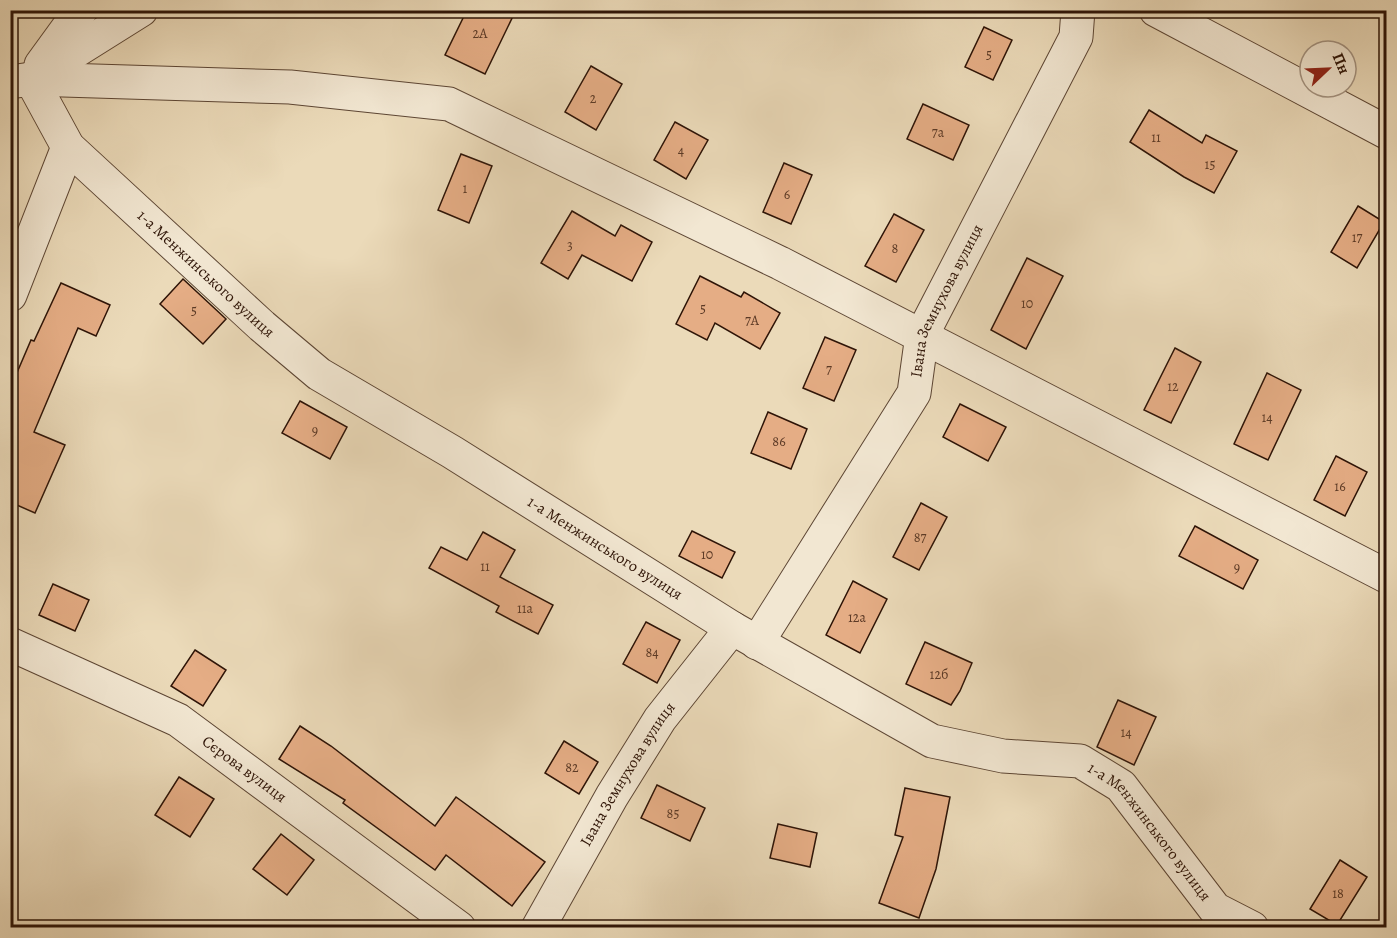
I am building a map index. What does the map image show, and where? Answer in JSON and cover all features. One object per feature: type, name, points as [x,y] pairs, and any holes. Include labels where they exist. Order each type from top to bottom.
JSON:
[{"type":"street","points":[[21,80],[81,10]]},
{"type":"street","points":[[21,80],[141,10]]},
{"type":"street","name":"Івана Земнухова вулиця","points":[[538,927],[612,796],[660,719],[744,636],[914,393],[922,335],[1076,37],[1078,10]]},
{"type":"street","points":[[1156,10],[1386,132]]},
{"type":"street","points":[[21,80],[290,87],[449,105],[780,263],[1386,576]]},
{"type":"street","name":"1-а Менжинського вулиця","points":[[21,80],[68,147],[262,326],[319,374],[452,452],[744,636],[932,741],[1003,756],[1080,761],[1121,786],[1215,909],[1252,927]]},
{"type":"street","points":[[10,295],[68,147]]},
{"type":"street","name":"Сєрова вулиця","points":[[10,644],[178,720],[459,927]]},
{"type":"building","points":[[467,10],[516,10],[485,74],[445,55]]},
{"type":"building","points":[[984,27],[1012,40],[993,80],[965,67]]},
{"type":"building","points":[[591,66],[622,84],[596,130],[565,112]]},
{"type":"building","points":[[923,104],[969,125],[953,160],[907,139]]},
{"type":"building","points":[[1149,110],[1202,143],[1206,135],[1237,151],[1214,193],[1184,177],[1130,142]]},
{"type":"building","points":[[675,122],[708,140],[686,179],[654,160]]},
{"type":"building","points":[[461,154],[492,166],[469,223],[438,210]]},
{"type":"building","points":[[784,163],[812,175],[791,224],[763,212]]},
{"type":"building","points":[[1358,206],[1384,222],[1357,268],[1331,252]]},
{"type":"building","points":[[572,211],[615,236],[621,225],[652,242],[632,281],[582,255],[568,279],[541,263]]},
{"type":"building","points":[[894,214],[924,230],[896,282],[865,266]]},
{"type":"building","points":[[1027,258],[1063,276],[1026,349],[991,330]]},
{"type":"building","points":[[700,276],[741,297],[744,292],[780,313],[760,349],[715,323],[707,340],[676,324]]},
{"type":"building","points":[[183,279],[226,319],[203,344],[160,304]]},
{"type":"building","points":[[61,283],[110,305],[96,336],[78,328],[34,432],[65,445],[35,513],[10,502],[10,389],[31,340],[34,341]]},
{"type":"building","points":[[825,337],[856,350],[834,401],[803,388]]},
{"type":"building","points":[[1175,348],[1201,362],[1171,423],[1144,410]]},
{"type":"building","points":[[1267,373],[1301,390],[1268,460],[1234,444]]},
{"type":"building","points":[[300,401],[347,427],[330,459],[282,433]]},
{"type":"building","points":[[960,404],[1006,427],[988,461],[943,437]]},
{"type":"building","points":[[768,412],[807,429],[791,469],[751,453]]},
{"type":"building","points":[[1336,456],[1367,472],[1345,516],[1314,500]]},
{"type":"building","points":[[921,503],[947,517],[919,570],[893,557]]},
{"type":"building","points":[[1195,526],[1258,560],[1243,589],[1179,556]]},
{"type":"building","points":[[692,531],[735,552],[722,578],[679,556]]},
{"type":"building","points":[[483,532],[515,550],[500,577],[553,605],[538,634],[496,612],[499,606],[429,568],[441,547],[467,560]]},
{"type":"building","points":[[853,581],[887,599],[860,653],[826,635]]},
{"type":"building","points":[[53,584],[89,600],[75,631],[39,615]]},
{"type":"building","points":[[646,622],[680,640],[657,683],[623,664]]},
{"type":"building","points":[[925,642],[972,663],[951,705],[906,684]]},
{"type":"building","points":[[195,650],[226,670],[203,706],[171,686]]},
{"type":"building","points":[[1118,700],[1156,717],[1134,765],[1097,747]]},
{"type":"building","points":[[300,726],[331,746],[435,826],[456,797],[545,862],[512,906],[446,855],[435,870],[343,803],[345,800],[279,759]]},
{"type":"building","points":[[564,741],[598,762],[579,794],[545,773]]},
{"type":"building","points":[[179,777],[214,799],[190,837],[155,815]]},
{"type":"building","points":[[657,785],[705,808],[690,841],[641,818]]},
{"type":"building","points":[[905,788],[950,797],[936,869],[919,918],[879,903],[903,837],[895,835]]},
{"type":"building","points":[[778,824],[817,833],[810,867],[770,858]]},
{"type":"building","points":[[281,834],[314,860],[287,895],[253,869]]},
{"type":"building","points":[[1340,860],[1367,877],[1337,925],[1310,909]]}]
